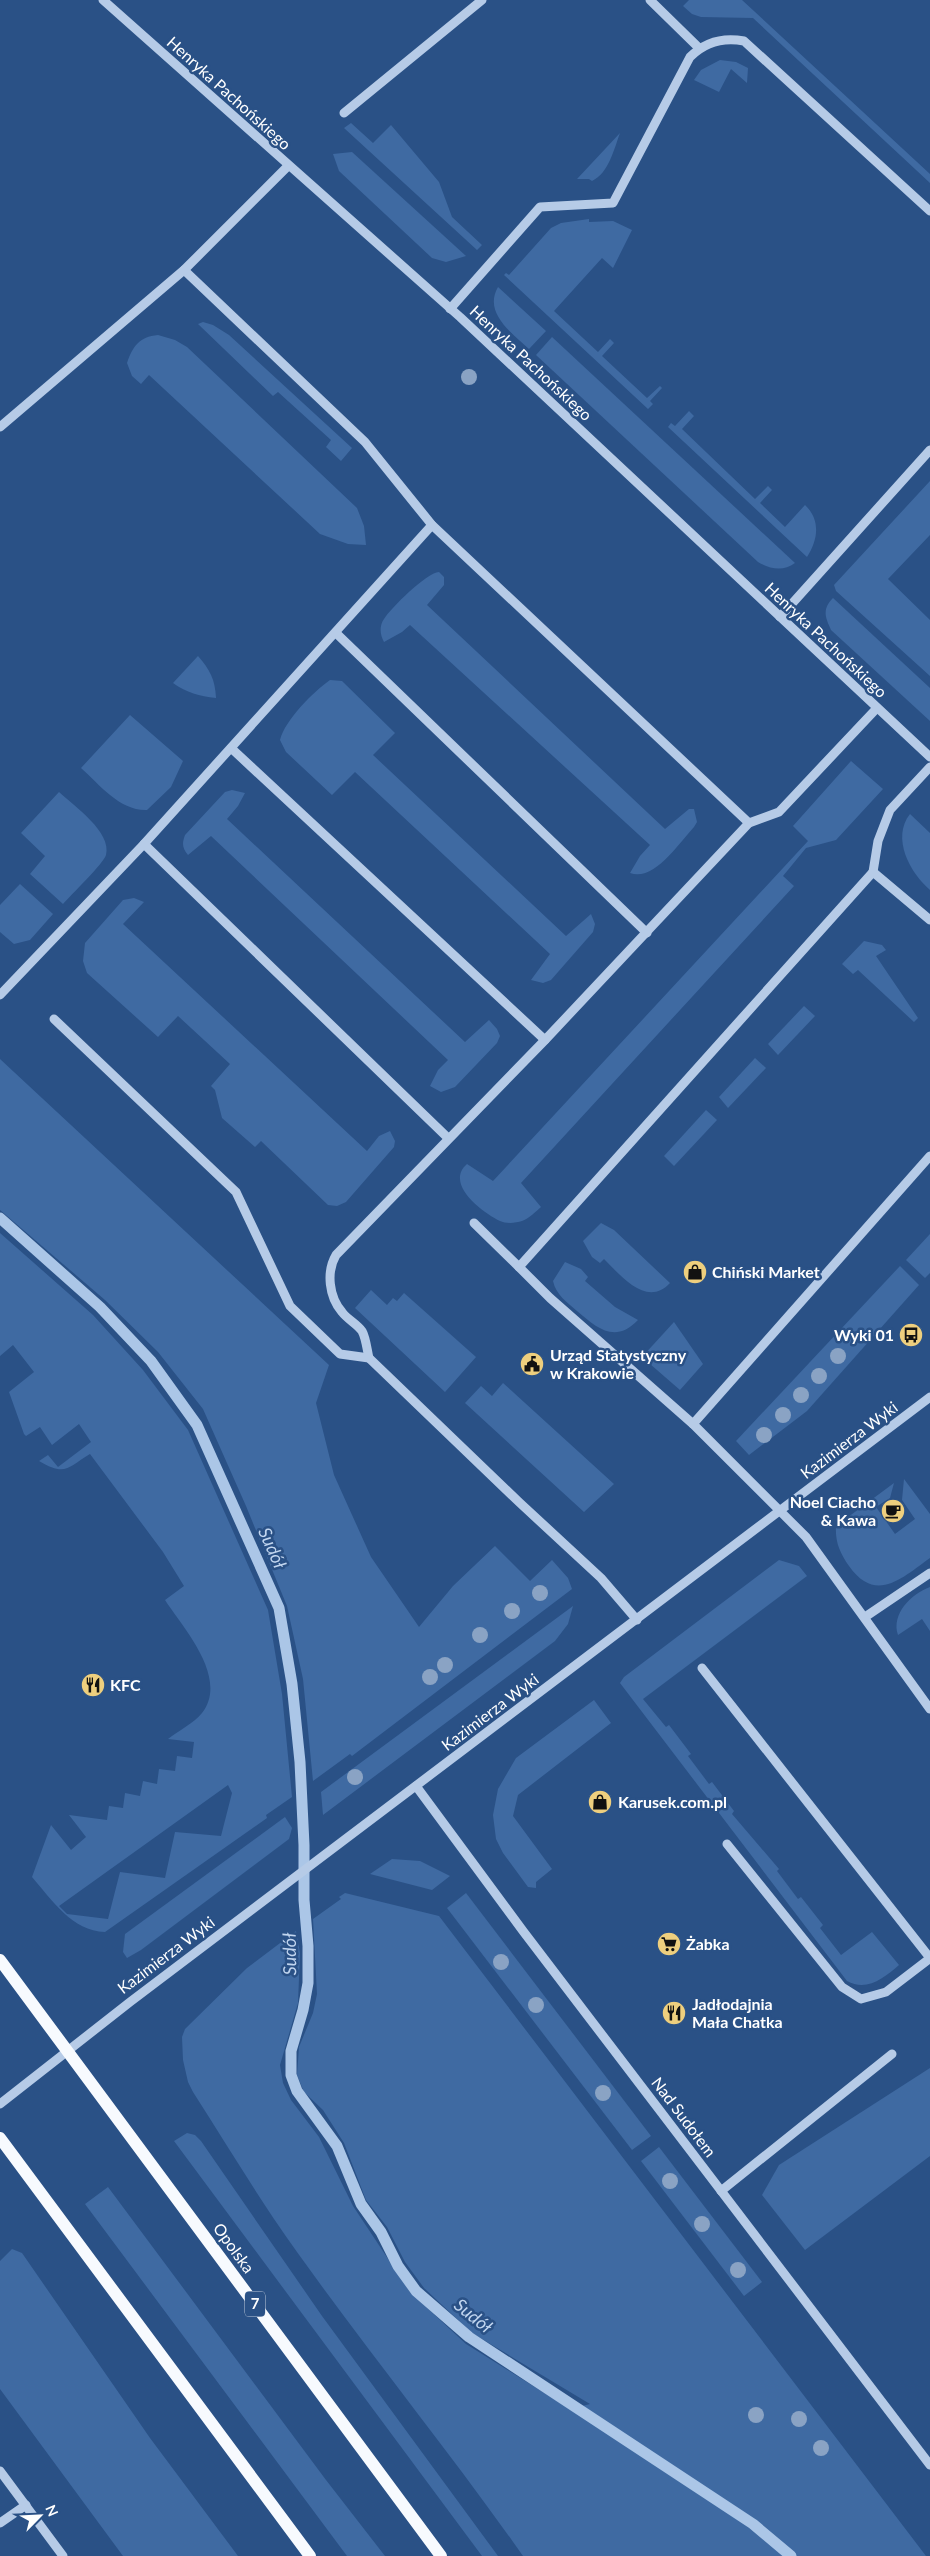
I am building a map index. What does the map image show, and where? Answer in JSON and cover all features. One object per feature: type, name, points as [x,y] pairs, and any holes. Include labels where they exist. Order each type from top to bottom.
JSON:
[{"type":"main road","name":"Opolska","points":[[0,1960],[441,2556]]},
{"type":"main road","points":[[0,2138],[310,2556]]},
{"type":"street","name":"Henryka Pachońskiego","points":[[102,0],[450,310],[930,757]]},
{"type":"street","points":[[344,113],[482,0]]},
{"type":"street","points":[[650,0],[699,48]]},
{"type":"street","points":[[450,310],[540,207],[613,203],[678,76],[699,48],[721,40],[744,41],[930,211]]},
{"type":"street","points":[[0,427],[184,270],[288,166]]},
{"type":"street","points":[[184,270],[365,442],[432,525],[749,823]]},
{"type":"street","points":[[780,617],[930,450]]},
{"type":"street","points":[[0,995],[144,844],[432,525]]},
{"type":"street","points":[[336,633],[647,933]]},
{"type":"street","points":[[637,1620],[601,1578],[369,1358],[362,1332],[341,1311],[334,1297],[330,1282],[332,1263],[336,1255],[545,1040],[749,823],[779,812],[877,708]]},
{"type":"street","points":[[231,748],[545,1040]]},
{"type":"street","points":[[519,1267],[873,872],[878,841],[890,810],[930,768]]},
{"type":"street","points":[[144,844],[448,1138]]},
{"type":"street","points":[[873,872],[930,920]]},
{"type":"street","points":[[54,1019],[236,1192],[290,1306],[340,1354],[369,1358]]},
{"type":"street","points":[[693,1424],[930,1156]]},
{"type":"street","points":[[474,1223],[550,1298],[693,1424],[806,1537],[930,1709]]},
{"type":"street","name":"Kazimierza Wyki","points":[[0,2104],[266,1898],[637,1620],[930,1397]]},
{"type":"street","points":[[865,1617],[930,1573]]},
{"type":"street","points":[[702,1668],[929,1959],[886,1992],[861,1999],[851,1994],[842,1987],[727,1844]]},
{"type":"street","name":"Nad Sudołem","points":[[416,1786],[930,2465]]},
{"type":"street","points":[[721,2191],[892,2054]]},
{"type":"street","points":[[0,2471],[63,2556]]},
{"type":"street","points":[[0,2523],[26,2506]]},
{"type":"shaded area","points":[[689,0],[742,0],[930,174],[930,183],[753,18],[701,17],[692,14],[683,6]]},
{"type":"shaded area","points":[[720,60],[736,62],[748,68],[747,83],[731,69],[719,92],[694,80],[701,70]]},
{"type":"shaded area","points":[[351,123],[373,143],[391,125],[439,182],[452,217],[482,245],[477,250],[344,128]]},
{"type":"shaded area","points":[[620,133],[607,167],[603,172],[592,181],[589,179],[577,179]]},
{"type":"shaded area","points":[[352,152],[466,256],[446,262],[432,258],[339,171],[333,154]]},
{"type":"shaded area","points":[[589,219],[589,222],[613,221],[632,230],[613,268],[602,258],[554,311],[598,352],[610,339],[614,343],[602,356],[647,398],[660,386],[662,388],[650,401],[653,404],[648,409],[504,275],[506,273],[509,275],[551,228],[561,223]]},
{"type":"shaded area","points":[[498,287],[546,331],[529,349],[508,329],[497,314],[494,296]]},
{"type":"shaded area","points":[[203,322],[213,325],[229,335],[352,448],[341,461],[326,447],[331,440],[278,392],[273,396],[198,324]]},
{"type":"shaded area","points":[[158,335],[175,340],[187,347],[357,508],[364,526],[366,545],[348,544],[320,534],[149,375],[141,384],[132,376],[127,363],[134,347],[141,340]]},
{"type":"shaded area","points":[[552,337],[795,563],[786,568],[776,568],[758,562],[536,355]]},
{"type":"shaded area","points":[[689,411],[694,416],[682,429],[755,499],[768,486],[772,490],[760,503],[785,527],[805,505],[810,511],[814,517],[816,530],[814,544],[807,557],[668,427],[671,423],[675,426]]},
{"type":"shaded area","points":[[930,481],[930,535],[888,579],[930,620],[930,676],[836,591],[834,585]]},
{"type":"shaded area","points":[[439,572],[444,577],[444,585],[427,605],[665,829],[689,809],[694,809],[697,822],[694,827],[657,867],[639,874],[630,873],[640,856],[650,845],[410,625],[384,642],[381,628],[382,622],[388,614],[418,584]]},
{"type":"shaded area","points":[[833,598],[930,688],[930,721],[831,630],[827,621],[826,610]]},
{"type":"shaded area","points":[[198,656],[211,675],[216,698],[193,694],[173,683]]},
{"type":"shaded area","points":[[330,680],[342,681],[395,733],[373,755],[566,936],[591,914],[595,924],[593,932],[551,980],[543,983],[531,980],[550,954],[355,772],[332,795],[286,752],[280,740],[283,732],[308,699]]},
{"type":"shaded area","points":[[130,715],[183,761],[171,787],[147,810],[137,809],[119,802],[81,768]]},
{"type":"shaded area","points":[[851,761],[883,789],[836,840],[806,848],[783,876],[794,886],[521,1183],[541,1207],[525,1220],[508,1223],[502,1222],[484,1212],[468,1197],[463,1189],[460,1180],[461,1172],[467,1164],[493,1181],[808,841],[793,826]]},
{"type":"shaded area","points":[[232,790],[245,793],[238,806],[227,819],[465,1042],[489,1020],[497,1029],[500,1036],[497,1043],[455,1087],[441,1092],[430,1086],[438,1070],[448,1060],[211,836],[188,855],[183,845],[185,835],[225,792]]},
{"type":"shaded area","points":[[59,792],[98,829],[106,846],[104,859],[63,904],[30,874],[45,856],[21,833]]},
{"type":"shaded area","points":[[910,814],[930,833],[930,890],[916,874],[905,855],[902,834]]},
{"type":"shaded area","points":[[20,884],[53,914],[30,940],[14,944],[0,932],[0,905]]},
{"type":"shaded area","points":[[134,898],[144,902],[123,924],[367,1151],[379,1136],[390,1131],[395,1141],[394,1147],[346,1202],[337,1206],[328,1205],[261,1141],[255,1147],[222,1118],[215,1090],[211,1086],[230,1064],[178,1016],[158,1037],[87,973],[83,961],[85,943],[123,900]]},
{"type":"shaded area","points":[[864,941],[882,945],[886,950],[876,956],[918,1018],[914,1022],[858,970],[853,974],[842,964]]},
{"type":"shaded area","points":[[804,1006],[815,1016],[778,1055],[768,1044]]},
{"type":"shaded area","points":[[755,1058],[766,1068],[728,1108],[719,1097]]},
{"type":"shaded area","points":[[0,1059],[329,1365],[316,1403],[334,1475],[371,1557],[419,1627],[453,1586],[495,1546],[530,1581],[552,1560],[568,1578],[572,1589],[352,1756],[350,1754],[313,1781],[303,1679],[287,1606],[246,1506],[203,1409],[158,1352],[105,1300],[0,1210]]},
{"type":"shaded area","points":[[706,1110],[717,1120],[674,1166],[664,1156]]},
{"type":"shaded area","points":[[601,1223],[614,1230],[670,1283],[661,1290],[643,1291],[626,1281],[604,1259],[600,1263],[592,1257],[583,1241]]},
{"type":"shaded area","points":[[0,1233],[93,1315],[143,1370],[188,1430],[268,1610],[282,1694],[292,1797],[266,1815],[267,1818],[105,1932],[82,1926],[73,1920],[55,1904],[32,1877],[51,1825],[71,1850],[86,1837],[69,1815],[107,1820],[109,1806],[123,1808],[125,1793],[140,1796],[143,1781],[157,1784],[159,1769],[175,1771],[177,1756],[192,1758],[194,1742],[168,1739],[199,1717],[209,1699],[210,1685],[201,1654],[165,1600],[184,1586],[163,1552],[90,1454],[71,1466],[61,1469],[48,1466],[39,1461],[48,1455],[58,1467],[91,1442],[79,1424],[52,1445],[40,1427],[26,1436],[9,1392],[34,1372],[13,1345],[0,1356]],"holes":[[[228,1785],[232,1793],[221,1836],[175,1832],[165,1878],[120,1872],[108,1919],[67,1914],[59,1906]]]},
{"type":"shaded area","points":[[930,1234],[930,1273],[925,1278],[906,1260]]},
{"type":"shaded area","points":[[565,1262],[581,1269],[588,1277],[585,1281],[615,1307],[638,1320],[622,1331],[614,1332],[599,1328],[584,1317],[562,1298],[554,1286],[553,1281]]},
{"type":"shaded area","points":[[900,1266],[919,1285],[807,1411],[749,1455],[736,1441]]},
{"type":"shaded area","points":[[371,1290],[387,1305],[393,1298],[397,1301],[404,1293],[476,1357],[445,1392],[355,1308]]},
{"type":"shaded area","points":[[674,1322],[703,1364],[680,1390],[642,1357]]},
{"type":"shaded area","points":[[503,1383],[614,1484],[584,1512],[465,1403],[481,1386],[492,1396]]},
{"type":"shaded area","points":[[904,1479],[930,1514],[930,1558],[889,1584],[869,1584],[859,1577],[843,1557],[837,1542],[836,1526],[894,1483],[890,1498],[876,1507],[895,1534],[915,1519],[902,1500]]},
{"type":"shaded area","points":[[779,1560],[799,1566],[807,1576],[643,1699],[666,1727],[669,1725],[691,1754],[688,1756],[709,1784],[712,1782],[734,1811],[732,1814],[779,1869],[777,1871],[798,1899],[801,1897],[823,1925],[820,1928],[841,1955],[872,1932],[899,1965],[881,1979],[868,1984],[854,1984],[847,1981],[620,1683],[624,1677]]},
{"type":"shaded area","points":[[930,1587],[930,1631],[922,1619],[898,1635],[897,1620],[904,1606],[916,1594]]},
{"type":"shaded area","points":[[573,1606],[568,1624],[555,1641],[323,1815],[321,1792]]},
{"type":"shaded area","points":[[594,1700],[611,1723],[518,1795],[513,1816],[552,1869],[536,1882],[536,1888],[528,1887],[503,1853],[496,1839],[493,1815],[498,1789],[516,1758]]},
{"type":"shaded area","points":[[285,1817],[292,1828],[289,1839],[141,1950],[127,1958],[123,1952],[125,1934]]},
{"type":"shaded area","points":[[392,1859],[420,1861],[450,1876],[432,1890],[370,1874]]},
{"type":"shaded area","points":[[345,1893],[439,1916],[926,2556],[523,2556],[304,2262],[253,2187],[188,2082],[183,2060],[182,2037],[185,2029],[247,1968],[296,1931],[300,1953],[298,2003],[280,2065],[283,2083],[291,2100],[319,2137],[353,2206],[410,2292],[466,2344],[570,2409],[590,2404],[472,2333],[424,2288],[405,2262],[387,2227],[366,2200],[344,2143],[323,2110],[304,2092],[297,2075],[299,2047],[313,2013],[317,1994],[313,1919],[341,1899],[339,1897]]},
{"type":"shaded area","points":[[466,1893],[651,2136],[632,2150],[447,1908]]},
{"type":"shaded area","points":[[930,2068],[930,2156],[805,2250],[762,2195],[779,2165]]},
{"type":"shaded area","points":[[187,2133],[195,2135],[201,2141],[322,2316],[498,2556],[482,2556],[174,2141]]},
{"type":"shaded area","points":[[659,2147],[762,2282],[744,2296],[641,2161]]},
{"type":"shaded area","points":[[108,2187],[326,2480],[385,2556],[347,2556],[85,2204]]},
{"type":"shaded area","points":[[12,2249],[22,2253],[150,2438],[238,2556],[123,2556],[0,2389],[0,2261]]},
{"type":"waterway","name":"Sudół","points":[[0,1218],[100,1307],[151,1361],[197,1425],[279,1608],[292,1684],[300,1762],[304,1845],[304,1900],[308,1946],[308,1983],[303,2010],[291,2051],[291,2075],[297,2091],[337,2146],[361,2204],[381,2232],[398,2266],[416,2291],[469,2337],[753,2524],[791,2556]]},
{"type":"place","name":"Chiński Market","points":[[695,1272]]},
{"type":"place","name":"Wyki 01","points":[[911,1335]]},
{"type":"place","name":"Urząd Statystyczny w Krakowie","points":[[532,1364]]},
{"type":"place","name":"Noel Ciacho & Kawa","points":[[893,1511]]},
{"type":"place","name":"KFC","points":[[93,1685]]},
{"type":"place","name":"Karusek.com.pl","points":[[600,1802]]},
{"type":"place","name":"Żabka","points":[[669,1944]]},
{"type":"place","name":"Jadłodajnia Mała Chatka","points":[[674,2013]]}]
